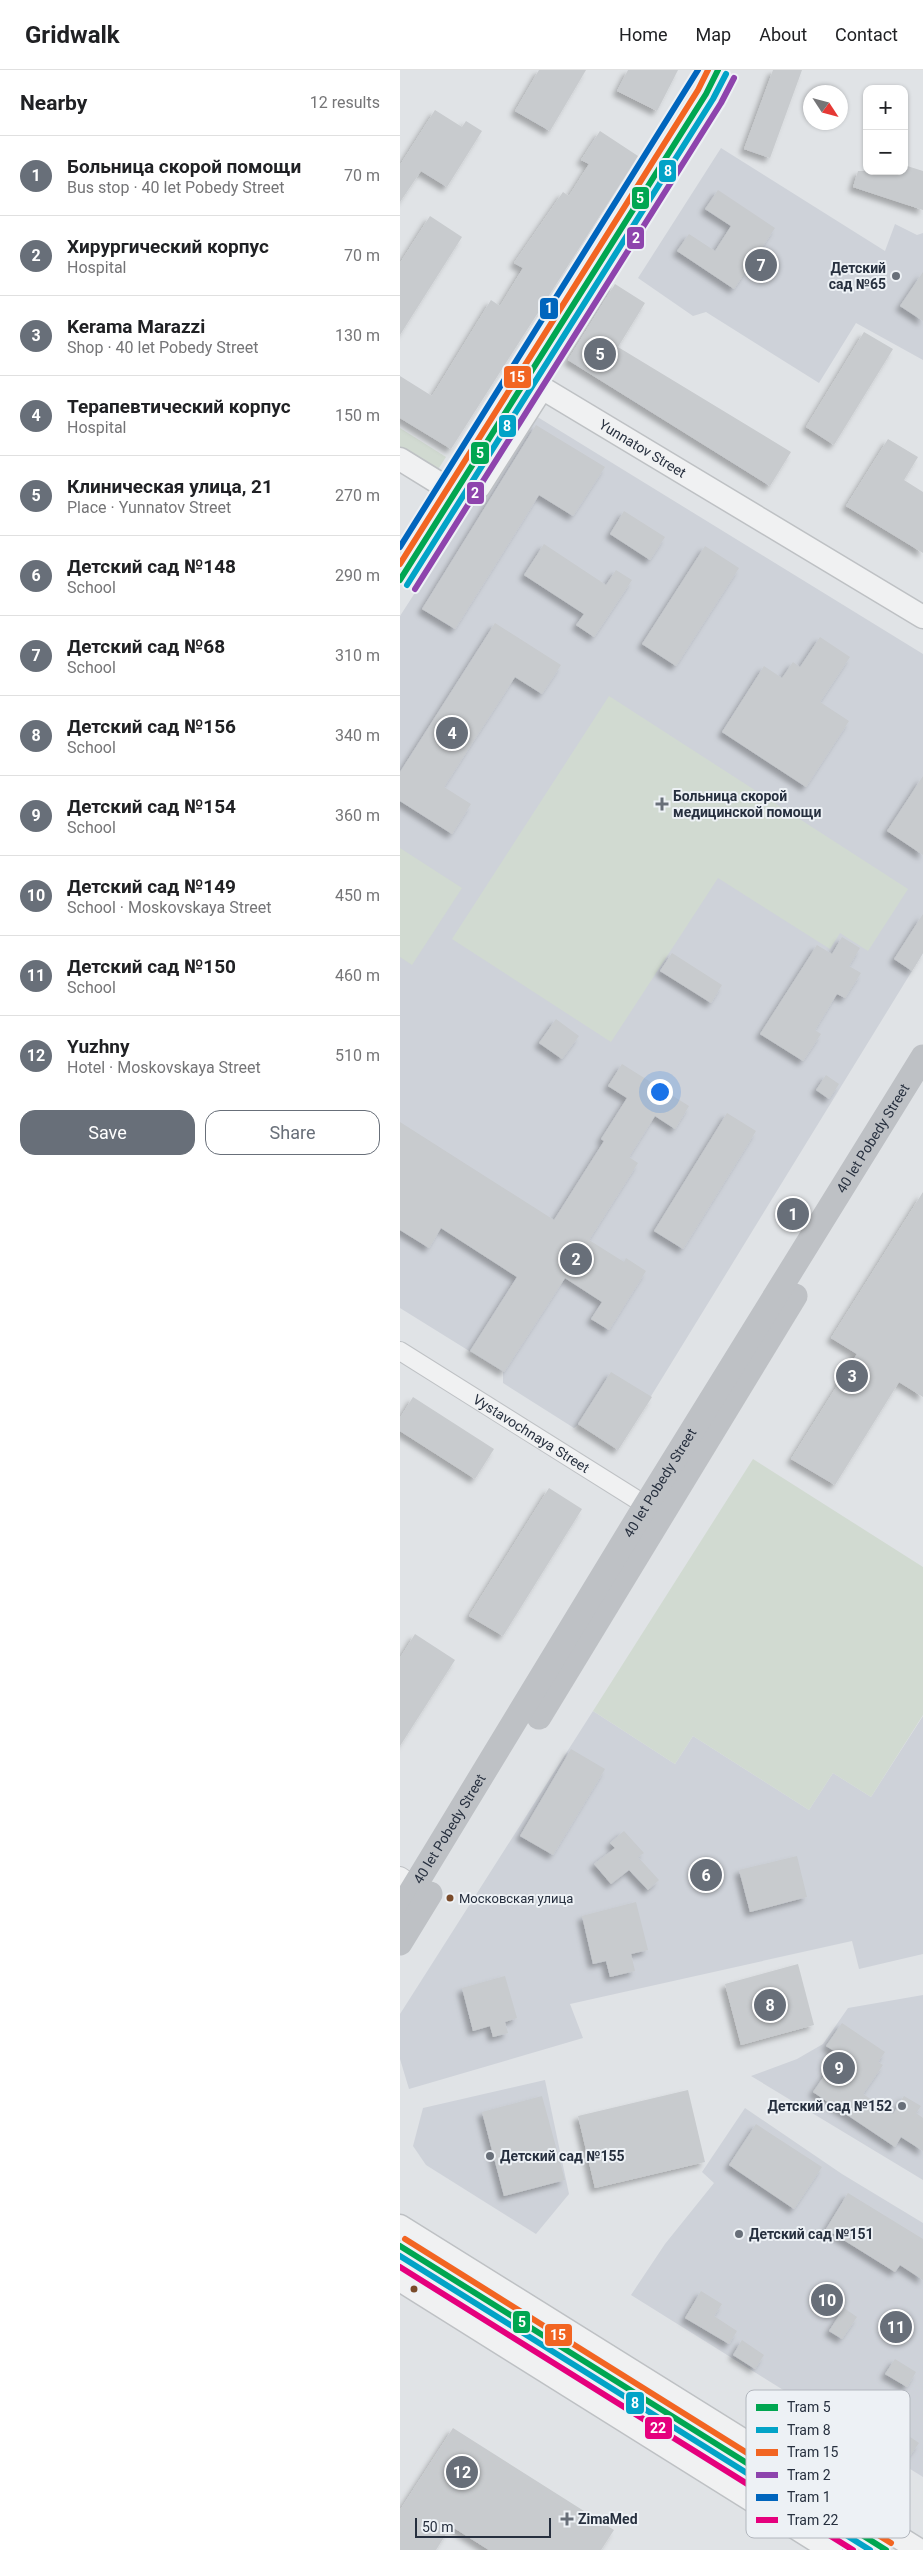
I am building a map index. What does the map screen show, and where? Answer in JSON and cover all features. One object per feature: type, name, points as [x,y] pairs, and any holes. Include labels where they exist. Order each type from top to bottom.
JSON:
[{"type":"main road","name":"40 let Pobedy Street","points":[[400,1943],[923,1057]]},
{"type":"main road","name":"40 let Pobedy Street","points":[[400,1910],[408,1881],[654,1510],[923,1090]]},
{"type":"street","name":"Yunnatov Street","points":[[400,459],[455,492],[466,495],[471,494],[479,487],[542,388],[923,617]]},
{"type":"street","name":"Vystavochnaya Street","points":[[400,1351],[654,1510]]},
{"type":"street","points":[[400,2226],[746,2442]]},
{"type":"street","points":[[400,2280],[746,2497]]},
{"type":"street","points":[[812,2538],[831,2550]]},
{"type":"street","points":[[900,2538],[919,2550]]},
{"type":"shaded area","points":[[721,148],[885,251],[895,224],[917,235],[923,233],[923,360],[856,323],[819,383],[706,312],[693,316],[638,278]]},
{"type":"shaded area","name":"Больница скорой медицинской помощи","points":[[531,413],[923,654],[923,953],[618,1450],[579,1424],[574,1428],[503,1383],[503,1372],[400,1308],[400,616]]},
{"type":"shaded area","points":[[400,428],[446,457],[437,471],[400,448]]},
{"type":"shaded area","points":[[609,696],[908,889],[868,951],[840,933],[830,949],[718,878],[611,1042],[452,939]]},
{"type":"shaded area","points":[[400,848],[462,888],[412,965],[400,957]]},
{"type":"shaded area","points":[[753,1459],[923,1567],[923,1715],[871,1797],[833,1773],[809,1810],[693,1736],[675,1764],[593,1711]]},
{"type":"shaded area","points":[[593,1711],[675,1764],[693,1736],[809,1810],[833,1773],[871,1797],[923,1716],[923,1954],[859,1969],[852,1941],[570,2004],[583,2038],[409,2089],[400,2059],[400,2014]]},
{"type":"shaded area","points":[[923,1995],[923,2180],[751,2076],[797,2059],[823,2044],[848,2008]]},
{"type":"shaded area","name":"Детский сад №155","points":[[545,2080],[569,2194],[536,2234],[426,2165],[413,2146],[423,2108]]},
{"type":"shaded area","points":[[745,2108],[842,2174],[923,2223],[923,2477],[910,2469],[910,2390],[783,2390],[631,2295],[665,2244],[714,2183],[702,2172]]},
{"type":"building","points":[[539,70],[586,70],[550,131],[515,111]]},
{"type":"building","points":[[628,70],[678,70],[657,111],[617,91]]},
{"type":"building","points":[[773,70],[802,70],[770,158],[744,149]]},
{"type":"building","points":[[435,110],[462,127],[466,121],[482,131],[447,187],[421,171],[400,202],[400,165]]},
{"type":"building","points":[[600,131],[638,156],[451,449],[400,418],[400,376],[432,396],[491,300],[500,306],[523,268],[514,263],[563,192],[569,196],[589,164],[581,160]]},
{"type":"building","points":[[908,166],[923,171],[923,210],[853,187],[858,171],[863,171],[863,175],[908,175]]},
{"type":"building","points":[[718,190],[775,228],[734,289],[677,251],[689,234],[715,251],[731,226],[705,209]]},
{"type":"building","points":[[430,216],[462,237],[400,335],[400,263]]},
{"type":"building","points":[[923,272],[923,321],[900,306]]},
{"type":"building","points":[[615,284],[645,303],[618,347],[791,452],[770,486],[568,360]]},
{"type":"building","points":[[864,332],[893,349],[834,445],[806,427]]},
{"type":"building","points":[[536,425],[605,467],[573,516],[539,495],[455,629],[422,609]]},
{"type":"building","points":[[888,439],[918,457],[904,480],[923,492],[923,553],[846,506]]},
{"type":"building","points":[[624,511],[665,537],[650,560],[610,534]]},
{"type":"building","points":[[544,544],[606,585],[616,570],[632,580],[594,637],[576,625],[584,614],[524,575]]},
{"type":"building","points":[[705,546],[739,568],[676,666],[642,644]]},
{"type":"building","points":[[495,623],[561,665],[542,694],[515,677],[444,787],[471,804],[452,834],[400,801],[400,772]]},
{"type":"building","points":[[820,637],[850,657],[820,702],[849,721],[806,787],[722,732],[764,666],[782,678],[793,662],[800,667]]},
{"type":"building","points":[[923,776],[923,855],[887,831]]},
{"type":"building","points":[[923,914],[923,953],[912,971],[894,959]]},
{"type":"building","points":[[842,937],[860,948],[849,966],[861,973],[845,998],[837,994],[815,1030],[821,1034],[803,1061],[760,1034],[817,945],[832,954]]},
{"type":"building","points":[[672,953],[722,985],[711,1003],[660,971]]},
{"type":"building","points":[[556,1019],[579,1036],[562,1059],[539,1043]]},
{"type":"building","points":[[622,1064],[689,1106],[675,1129],[655,1116],[629,1157],[638,1163],[589,1240],[624,1262],[626,1258],[646,1271],[609,1330],[591,1319],[602,1302],[565,1278],[504,1372],[470,1351],[517,1277],[441,1228],[429,1248],[400,1230],[400,1122],[554,1220],[604,1141],[601,1139],[627,1098],[608,1086]]},
{"type":"building","points":[[826,1075],[839,1084],[829,1099],[816,1090]]},
{"type":"building","points":[[727,1113],[756,1131],[683,1249],[654,1231]]},
{"type":"building","points":[[923,1192],[923,1397],[899,1382],[835,1485],[791,1459],[857,1354],[831,1338]]},
{"type":"building","points":[[611,1372],[652,1397],[618,1450],[578,1424]]},
{"type":"building","points":[[413,1397],[494,1449],[475,1479],[400,1431],[400,1418]]},
{"type":"building","points":[[549,1488],[582,1509],[503,1636],[469,1616]]},
{"type":"building","points":[[415,1634],[455,1660],[400,1746],[400,1658]]},
{"type":"building","points":[[571,1749],[605,1769],[553,1855],[520,1836]]},
{"type":"building","points":[[624,1831],[644,1853],[638,1857],[659,1880],[648,1890],[629,1870],[611,1884],[594,1864],[615,1848],[610,1843]]},
{"type":"building","points":[[797,1856],[807,1897],[750,1912],[739,1870]]},
{"type":"building","points":[[636,1902],[648,1950],[631,1954],[635,1971],[610,1977],[606,1961],[593,1964],[582,1916]]},
{"type":"building","points":[[798,1964],[814,2025],[741,2045],[725,1984]]},
{"type":"building","points":[[505,1976],[517,2018],[505,2022],[508,2033],[493,2037],[490,2026],[473,2031],[462,1988]]},
{"type":"building","points":[[842,2023],[885,2052],[878,2062],[883,2065],[863,2094],[893,2114],[904,2096],[921,2106],[916,2113],[923,2118],[923,2151],[901,2137],[895,2147],[813,2092],[839,2054],[826,2046]]},
{"type":"building","points":[[688,2090],[705,2162],[595,2188],[578,2116]]},
{"type":"building","points":[[542,2096],[565,2180],[504,2196],[482,2112]]},
{"type":"building","points":[[756,2124],[822,2167],[794,2209],[729,2165]]},
{"type":"building","points":[[848,2193],[923,2239],[923,2280],[900,2265],[895,2272],[826,2229]]},
{"type":"building","points":[[701,2291],[722,2304],[714,2316],[737,2331],[729,2344],[685,2318]]},
{"type":"building","points":[[844,2308],[857,2317],[842,2339],[829,2331]]},
{"type":"building","points":[[742,2340],[764,2355],[755,2369],[733,2355]]},
{"type":"building","points":[[895,2359],[916,2372],[907,2387],[885,2374]]},
{"type":"building","points":[[453,2428],[614,2530],[601,2550],[489,2550],[451,2526],[436,2550],[400,2550],[400,2510]]},
{"type":"building","points":[[910,2437],[919,2443],[910,2456]]},
{"type":"tram line","name":"1","points":[[400,547],[698,70]]},
{"type":"tram line","name":"15","points":[[400,564],[698,90],[708,70]]},
{"type":"tram line","name":"5","points":[[400,580],[706,94],[718,70]]},
{"type":"tram line","name":"8","points":[[407,585],[713,99],[726,74]]},
{"type":"tram line","name":"2","points":[[415,589],[721,103],[734,78]]},
{"type":"tram line","name":"15","points":[[405,2239],[746,2452]]},
{"type":"tram line","name":"5","points":[[400,2246],[746,2462]]},
{"type":"tram line","name":"8","points":[[400,2256],[746,2472]]},
{"type":"tram line","name":"22","points":[[400,2267],[746,2483]]},
{"type":"tram line","name":"22","points":[[834,2538],[853,2550]]},
{"type":"tram line","name":"8","points":[[851,2538],[870,2550]]},
{"type":"tram line","name":"5","points":[[867,2538],[886,2550]]},
{"type":"tram line","name":"15","points":[[883,2538],[891,2543]]},
{"type":"place","name":"Детский сад №68","points":[[761,265]]},
{"type":"place","name":"Детский сад №65","points":[[896,276]]},
{"type":"place","name":"Клиническая улица, 21","points":[[600,354]]},
{"type":"place","name":"Терапевтический корпус","points":[[452,733]]},
{"type":"place","name":"Больница скорой медицинской помощи","points":[[662,804]]},
{"type":"place","name":"Больница скорой помощи","points":[[793,1214]]},
{"type":"place","name":"Хирургический корпус","points":[[576,1259]]},
{"type":"place","name":"Kerama Marazzi","points":[[852,1376]]},
{"type":"place","name":"Детский сад №148","points":[[706,1875]]},
{"type":"place","name":"Московская улица","points":[[450,1898]]},
{"type":"place","name":"Детский сад №156","points":[[770,2005]]},
{"type":"place","name":"Детский сад №154","points":[[839,2068]]},
{"type":"place","name":"Детский сад №152","points":[[902,2106]]},
{"type":"place","name":"Детский сад №155","points":[[490,2156]]},
{"type":"place","name":"Детский сад №151","points":[[739,2234]]},
{"type":"place","name":"Детский сад №149","points":[[827,2300]]},
{"type":"place","name":"Детский сад №150","points":[[896,2327]]},
{"type":"place","name":"Yuzhny","points":[[462,2472]]},
{"type":"place","name":"ZimaMed","points":[[567,2519]]}]
